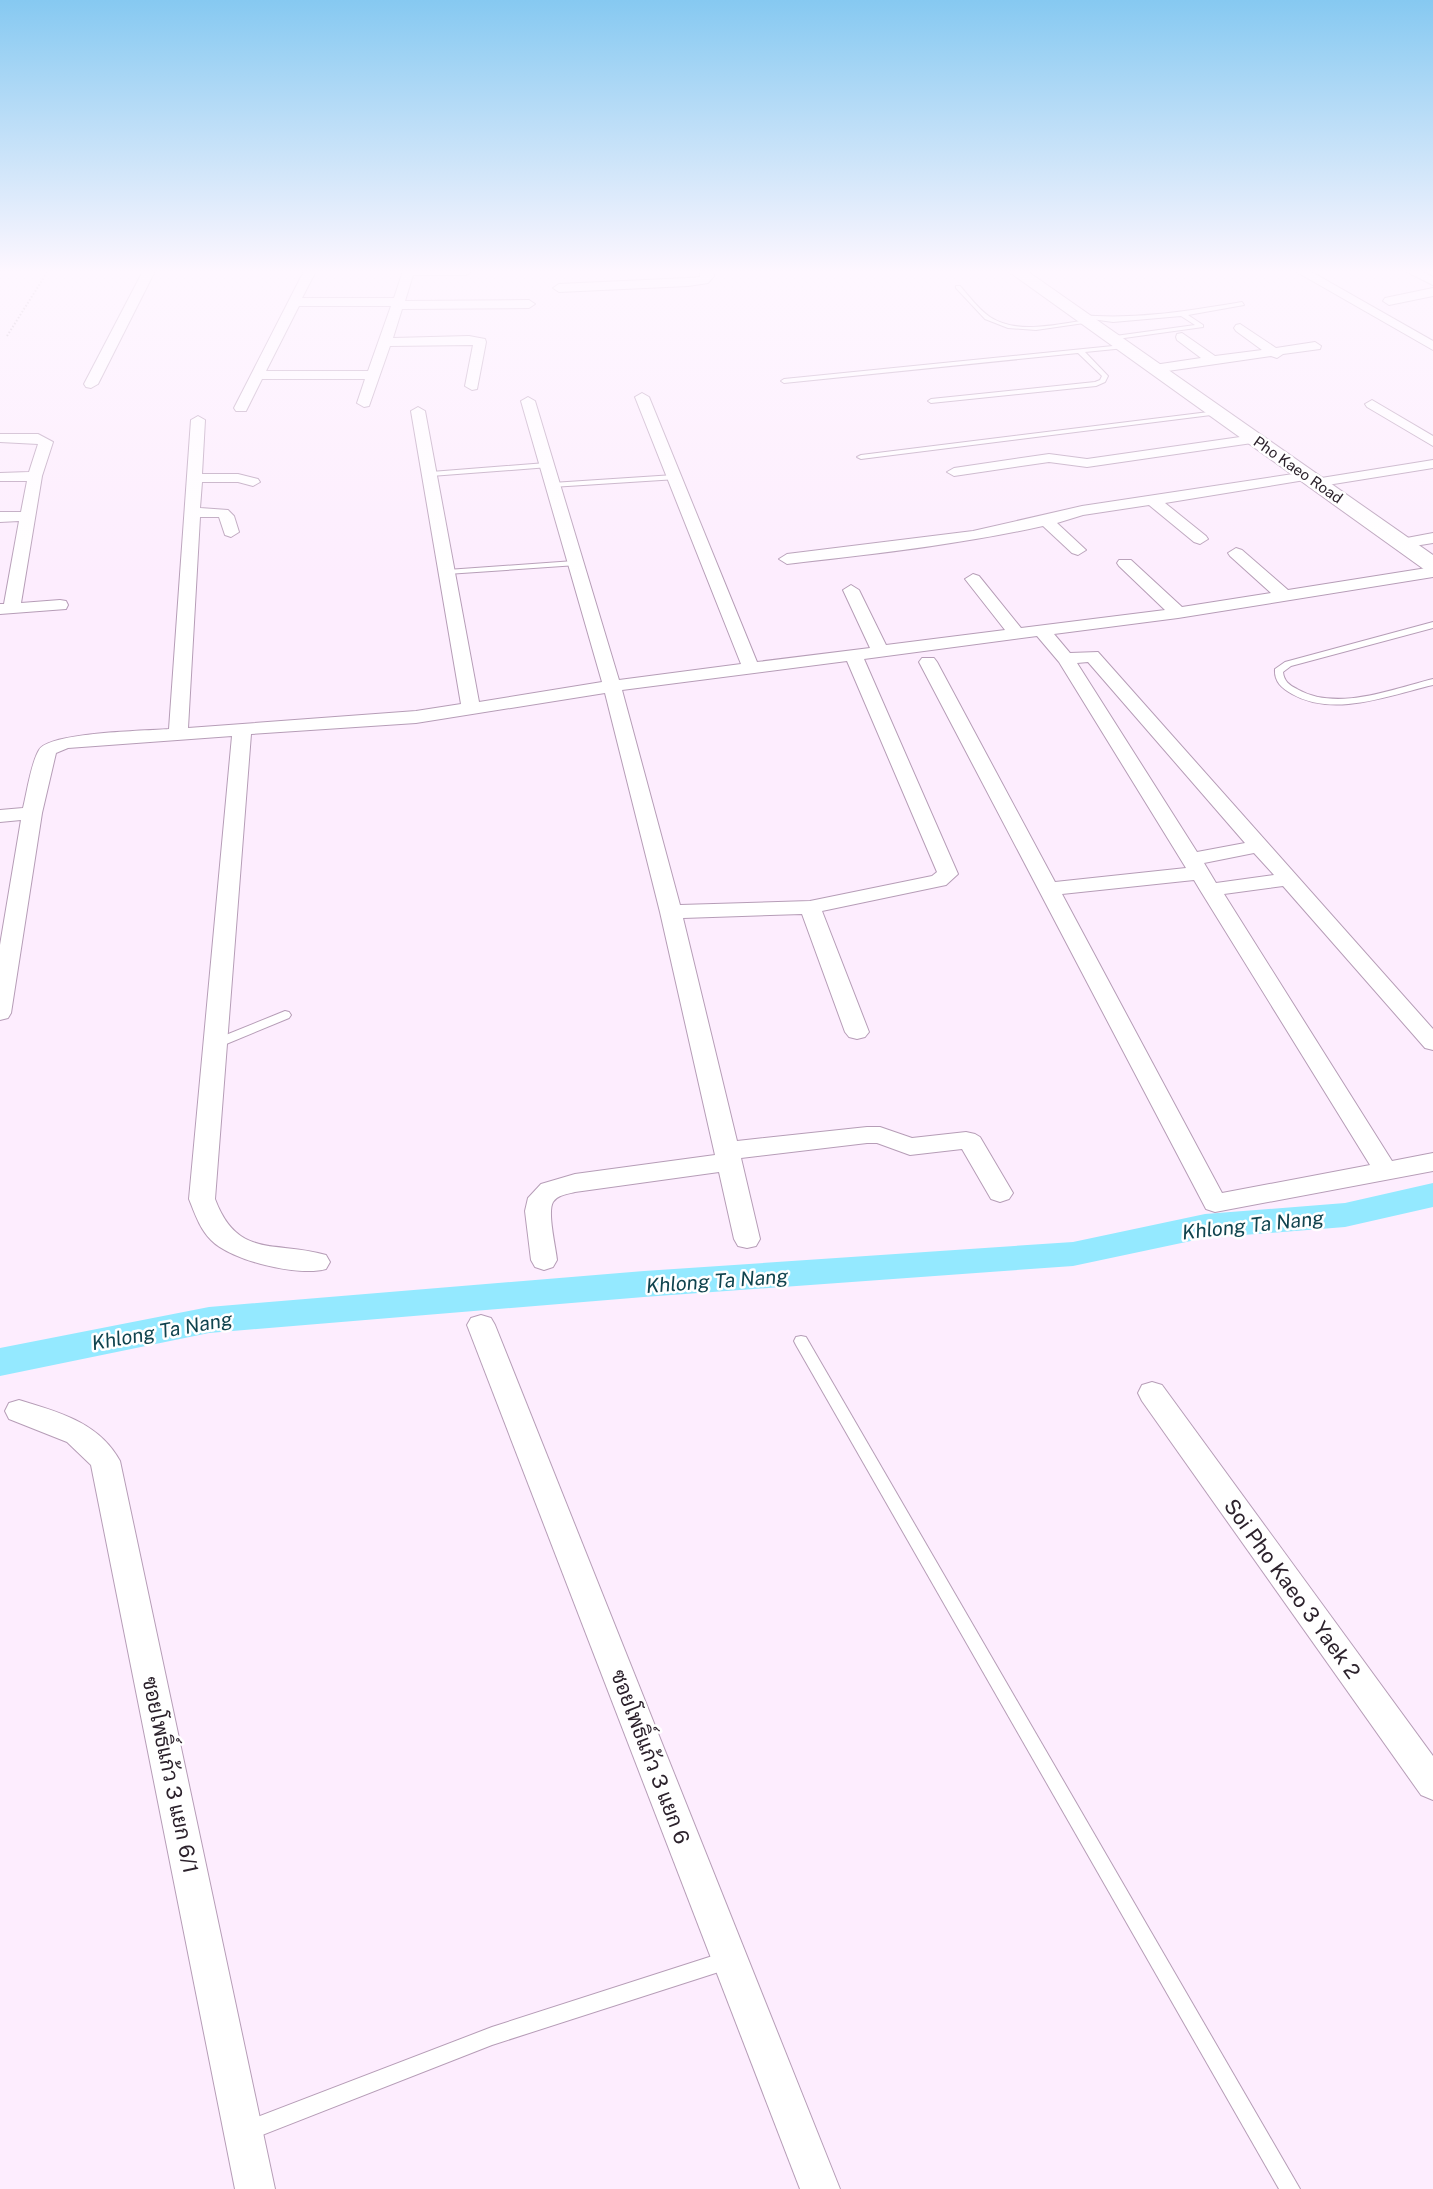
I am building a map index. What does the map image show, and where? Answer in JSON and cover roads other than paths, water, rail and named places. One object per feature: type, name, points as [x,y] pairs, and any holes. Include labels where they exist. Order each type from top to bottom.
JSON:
[{"type":"street","points":[[91,384],[97,373]]},
{"type":"street","points":[[472,386],[474,373]]},
{"type":"street","name":"Pho Kaeo Road","points":[[1160,373],[1433,565]]},
{"type":"street","points":[[241,408],[258,375],[374,375],[364,404]]},
{"type":"street","points":[[642,397],[751,668]]},
{"type":"street","points":[[528,401],[612,687],[671,912],[747,1239]]},
{"type":"street","points":[[1372,404],[1433,442]]},
{"type":"street","points":[[418,411],[471,709]]},
{"type":"street","points":[[178,734],[194,512],[198,420]]},
{"type":"street","points":[[0,438],[43,439],[46,442],[35,476],[19,560],[5,609],[60,605]]},
{"type":"street","points":[[954,472],[1049,458],[1087,463],[1254,439]]},
{"type":"street","points":[[787,559],[941,542],[1047,522],[1082,511],[1433,464]]},
{"type":"street","points":[[0,477],[35,476]]},
{"type":"street","points":[[195,478],[223,477],[253,482]]},
{"type":"street","points":[[1152,500],[1200,539]]},
{"type":"street","points":[[194,512],[223,513],[231,532]]},
{"type":"street","points":[[0,517],[28,516]]},
{"type":"street","points":[[1047,522],[1078,550]]},
{"type":"street","points":[[1402,543],[1433,538]]},
{"type":"street","points":[[1236,553],[1284,596]]},
{"type":"street","points":[[0,561],[19,560]]},
{"type":"street","points":[[1125,563],[1178,613]]},
{"type":"street","points":[[0,1012],[32,813],[47,751],[55,745],[68,742],[389,720],[853,654],[1043,632],[1178,613],[1433,572]]},
{"type":"street","points":[[974,579],[1017,635]]},
{"type":"street","points":[[851,590],[880,651]]},
{"type":"street","points":[[1069,628],[1433,1043]]},
{"type":"street","points":[[1043,632],[1065,659],[1386,1171]]},
{"type":"street","points":[[671,912],[810,907],[939,881],[948,874],[853,654]]},
{"type":"street","points":[[1065,659],[1092,656]]},
{"type":"street","points":[[928,662],[1215,1203],[1433,1162]]},
{"type":"street","points":[[1098,712],[1136,707]]},
{"type":"street","points":[[242,730],[202,1199],[207,1217],[222,1237],[240,1250],[317,1262]]},
{"type":"street","points":[[0,816],[32,813]]},
{"type":"street","points":[[1200,874],[1259,846]]},
{"type":"street","points":[[1048,889],[1200,874],[1288,879]]},
{"type":"street","points":[[810,907],[857,1032]]},
{"type":"street","points":[[543,1260],[538,1211],[541,1198],[550,1190],[575,1183],[867,1135],[880,1135],[910,1147],[961,1139],[971,1143],[1000,1193]]},
{"type":"street","name":"ซอยโพธิ์แก้ว 3 แยก 6","points":[[481,1325],[820,2189]]},
{"type":"street","name":"Soi Pho Kaeo 3 Yaek 2","points":[[1152,1393],[1433,1784]]},
{"type":"street","name":"ซอยโพธิ์แก้ว 3 แยก 6/1","points":[[19,1411],[76,1431],[92,1443],[105,1461],[255,2189]]},
{"type":"lane","points":[[784,381],[861,373]]},
{"type":"lane","points":[[931,401],[1096,384],[1105,376],[1102,373]]},
{"type":"lane","points":[[861,457],[1217,413]]},
{"type":"lane","points":[[431,474],[546,465]]},
{"type":"lane","points":[[552,485],[674,477]]},
{"type":"lane","points":[[447,572],[574,563]]},
{"type":"lane","points":[[1433,625],[1288,664],[1279,669],[1278,675],[1281,683],[1293,692],[1321,702],[1367,697],[1433,682]]},
{"type":"lane","points":[[215,1044],[285,1015]]},
{"type":"lane","points":[[801,1341],[1290,2189]]},
{"type":"lane","points":[[243,2133],[492,2036],[730,1959]]},
{"type":"waterway","name":"Khlong Ta Nang","points":[[0,1362],[209,1320],[644,1284],[1073,1254],[1205,1226],[1345,1215],[1433,1195]]}]
